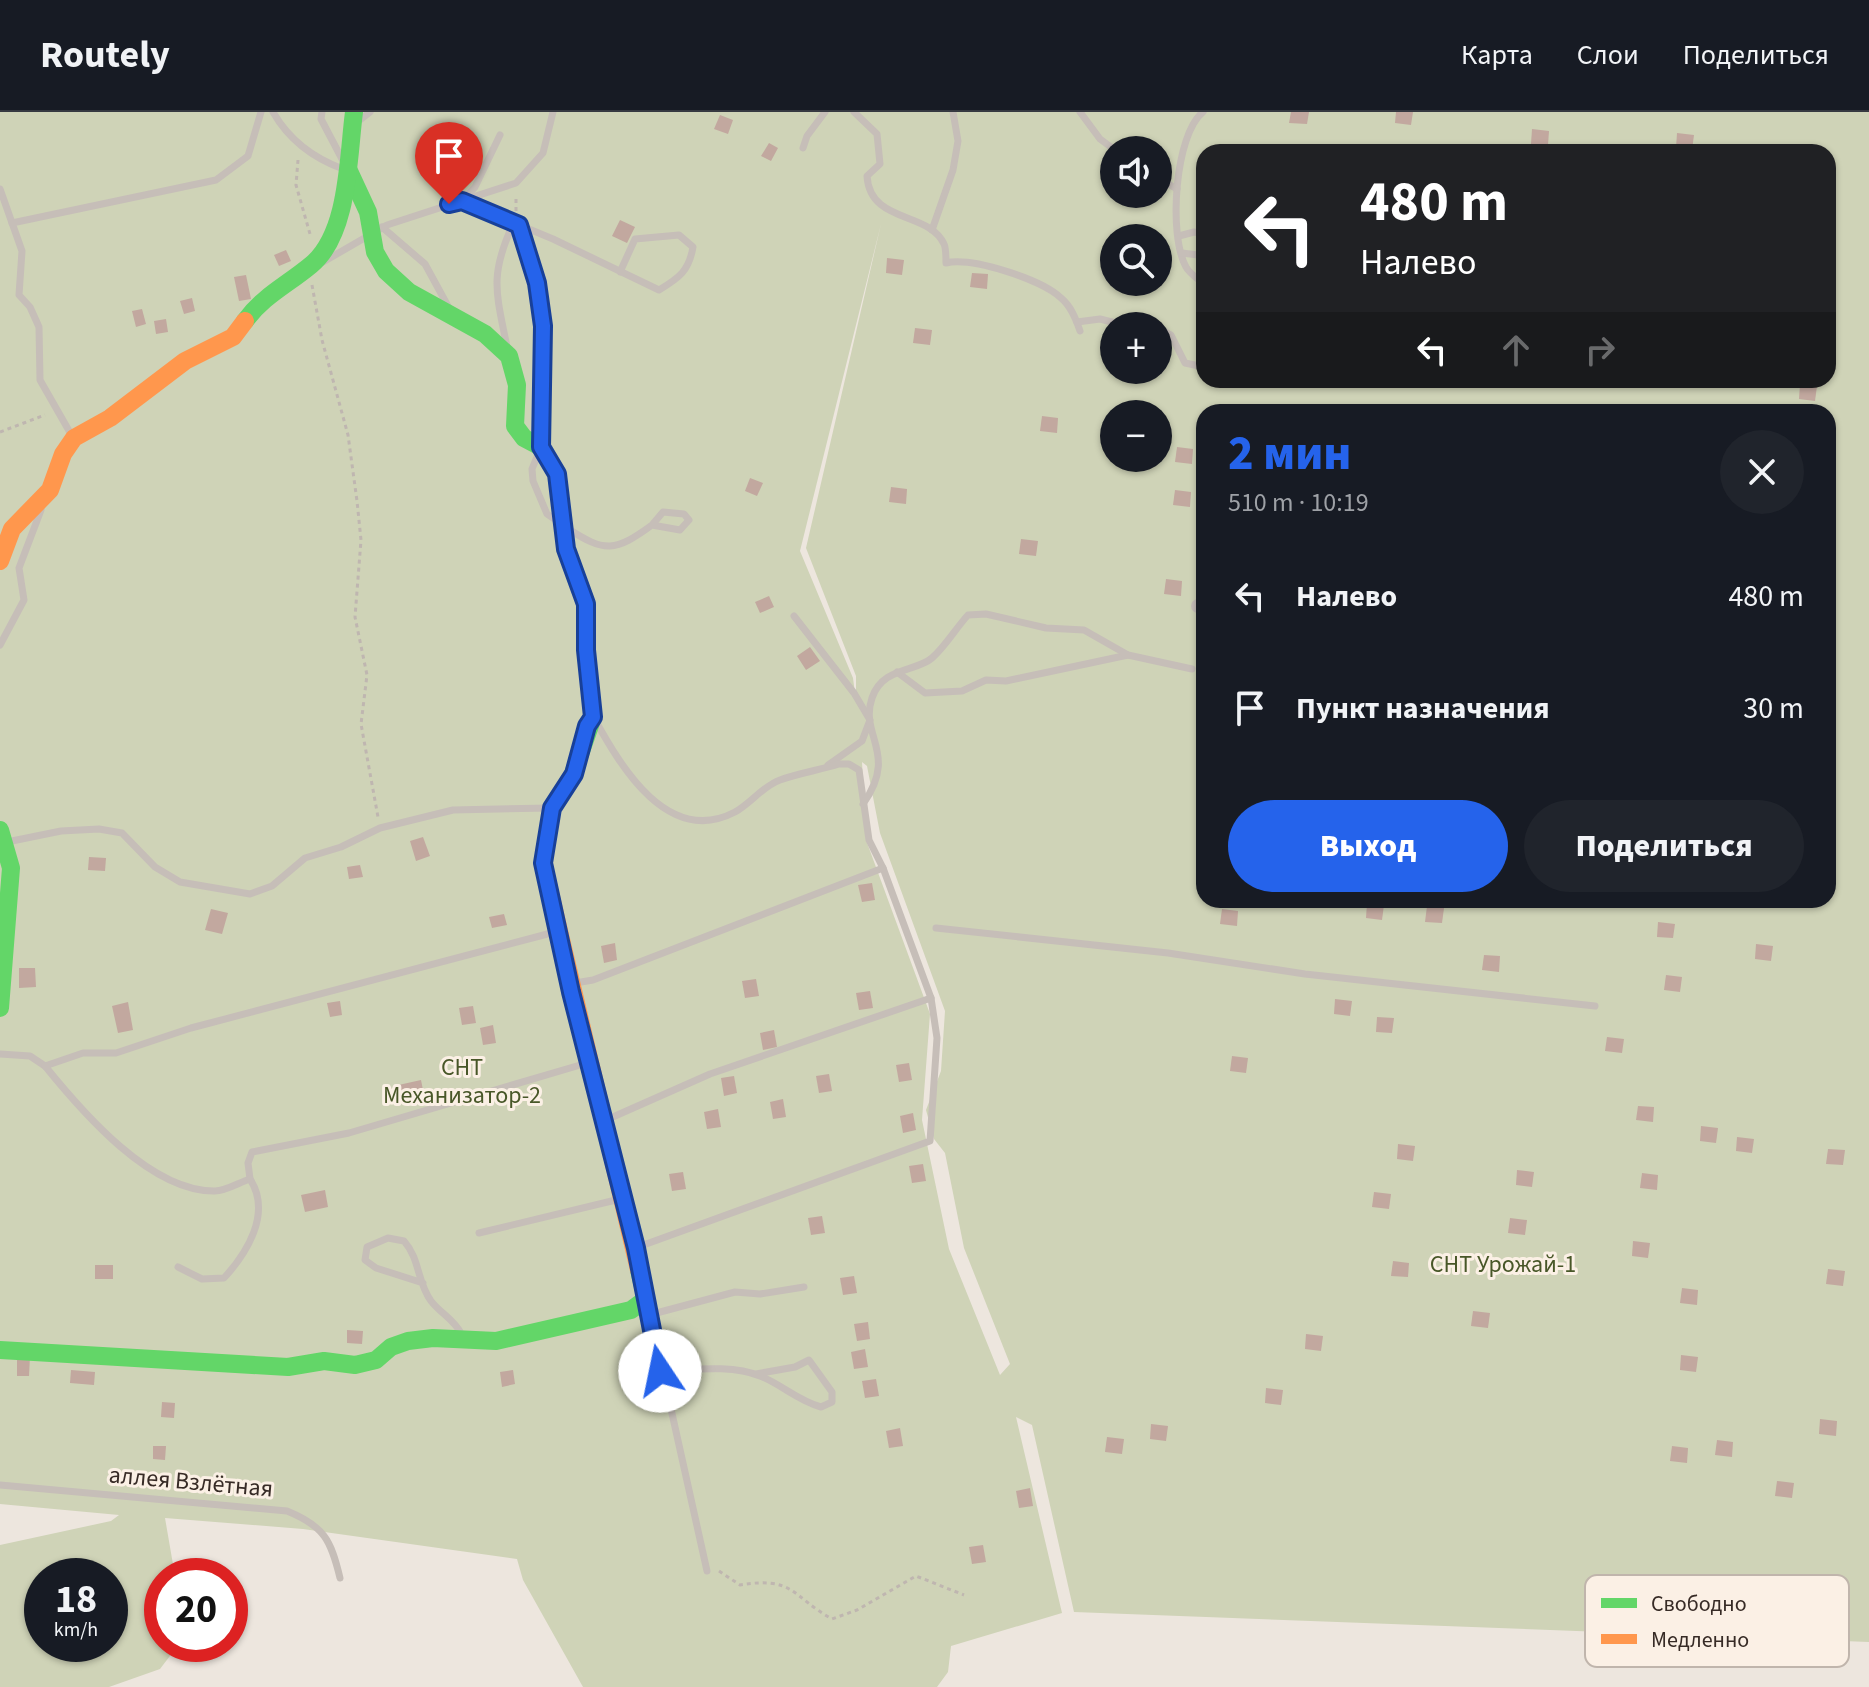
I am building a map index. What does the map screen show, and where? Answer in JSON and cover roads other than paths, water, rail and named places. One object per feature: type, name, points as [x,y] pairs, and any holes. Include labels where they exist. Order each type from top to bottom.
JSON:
[{"type":"street","points":[[0,561],[12,529],[50,490],[63,454],[74,438],[110,418],[185,361],[233,337],[260,301],[313,264],[324,251],[342,210],[355,118]]},
{"type":"street","points":[[0,1350],[288,1367],[324,1361],[355,1365],[376,1360],[391,1347],[408,1341],[496,1341],[648,1307],[569,984],[543,863],[552,808],[574,774],[587,726],[593,717],[586,650],[586,604],[576,584],[577,571],[566,549],[557,474],[541,447],[524,438],[515,426],[517,385],[509,356],[485,334],[409,292],[386,271],[375,252],[377,231],[349,171]]},
{"type":"street","points":[[0,1008],[11,868],[1,837]]},
{"type":"lane","points":[[12,223],[216,180],[248,156],[261,112]]},
{"type":"lane","points":[[273,112],[286,135],[326,163],[349,171]]},
{"type":"lane","points":[[322,112],[321,119],[349,171]]},
{"type":"lane","points":[[355,118],[370,112]]},
{"type":"lane","points":[[313,264],[331,260],[377,231],[512,184],[543,153],[553,112]]},
{"type":"lane","points":[[803,148],[807,136],[825,112]]},
{"type":"lane","points":[[854,112],[877,134],[881,148],[880,164],[867,176],[868,191],[901,218],[932,230],[944,244],[946,263],[960,259],[1039,283],[1062,298],[1079,327],[1100,319]]},
{"type":"lane","points":[[932,230],[953,170],[958,141],[953,112]]},
{"type":"lane","points":[[1080,112],[1100,139]]},
{"type":"lane","points":[[1196,277],[1186,268],[1182,253],[1177,189],[1192,121],[1203,112]]},
{"type":"lane","points":[[462,201],[475,187],[500,135]]},
{"type":"lane","points":[[1172,186],[1177,189]]},
{"type":"lane","points":[[0,189],[22,251],[19,295],[30,307],[39,327],[40,380],[54,410],[74,438]]},
{"type":"lane","points":[[462,201],[659,290],[681,276],[690,264],[693,247],[679,235],[635,239],[620,272]]},
{"type":"lane","points":[[509,356],[495,281],[498,255],[516,224]]},
{"type":"lane","points":[[516,224],[537,283],[543,326],[541,447]]},
{"type":"lane","points":[[377,231],[425,264],[453,318]]},
{"type":"lane","points":[[1179,236],[1196,232]]},
{"type":"lane","points":[[1182,253],[1196,255]]},
{"type":"lane","points":[[1172,337],[1185,363],[1196,365]]},
{"type":"lane","points":[[0,645],[24,600],[19,568],[50,490]]},
{"type":"lane","points":[[563,526],[596,547],[610,548],[652,525],[663,512],[684,514],[689,520],[680,530],[652,525]]},
{"type":"lane","points":[[823,769],[862,741],[870,720],[872,697],[897,672],[931,659],[968,615],[986,614],[1046,628],[1084,630],[1128,655],[1192,669]]},
{"type":"lane","points":[[794,616],[854,693],[870,720],[879,749],[877,784],[863,804]]},
{"type":"lane","points":[[897,672],[925,693],[962,691],[986,680],[1006,681],[1128,655]]},
{"type":"lane","points":[[593,717],[627,773],[670,813],[683,820],[734,812],[778,780],[849,764],[859,770],[869,840],[883,868],[931,998],[937,1038],[930,1141],[636,1248]]},
{"type":"lane","points":[[1,837],[99,829],[122,833],[155,867],[180,882],[250,894],[272,886],[305,858],[341,847],[380,828],[453,810],[552,808]]},
{"type":"lane","points":[[569,984],[593,980],[883,868]]},
{"type":"lane","points":[[936,928],[1168,953],[1305,974],[1595,1006]]},
{"type":"lane","points":[[45,1066],[83,1053],[116,1053],[191,1028],[557,931]]},
{"type":"lane","points":[[604,1120],[710,1074],[931,998]]},
{"type":"lane","points":[[0,1054],[30,1056],[45,1066],[87,1113],[136,1158],[178,1185],[217,1191],[250,1179]]},
{"type":"lane","points":[[178,1267],[202,1279],[224,1278],[246,1253],[257,1224],[256,1187],[250,1179],[248,1163],[252,1152],[263,1147],[280,1147],[349,1133],[589,1063]]},
{"type":"lane","points":[[479,1233],[622,1199]]},
{"type":"lane","points":[[423,1283],[376,1268],[365,1260],[367,1247],[388,1238],[404,1241],[419,1264],[431,1301],[451,1317],[465,1340]]},
{"type":"lane","points":[[707,1571],[648,1307],[735,1292],[760,1294],[804,1287]]},
{"type":"lane","points":[[660,1371],[706,1369],[756,1374],[795,1367],[809,1360],[832,1392],[832,1402],[821,1407],[810,1404],[756,1374]]},
{"type":"lane","name":"аллея Взлётная","points":[[0,1485],[287,1511],[312,1521],[328,1540],[340,1578]]},
{"type":"park label","name":"СНТ Механизатор-2","points":[[462,1081]]},
{"type":"park label","name":"СНТ Урожай-1","points":[[1503,1264]]}]
